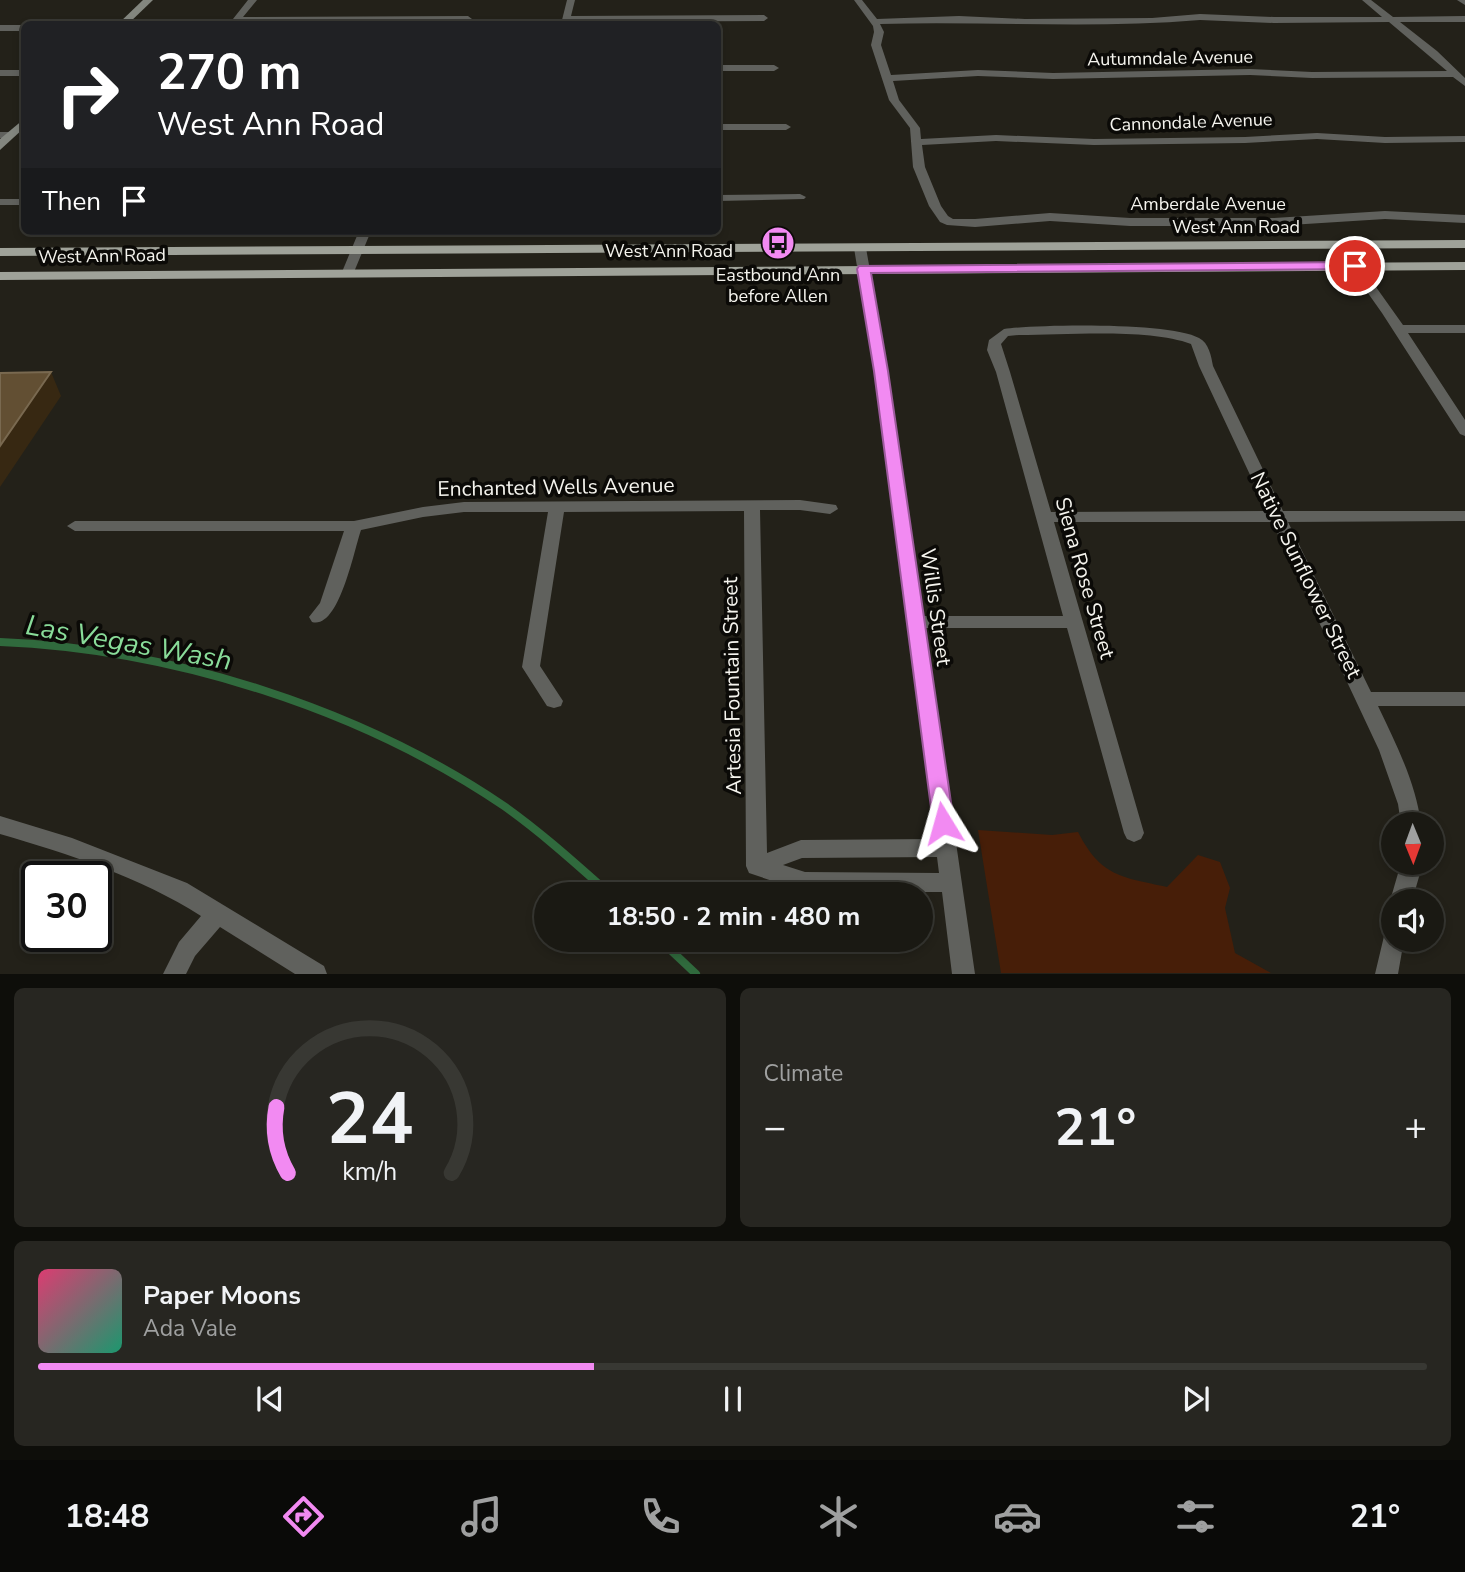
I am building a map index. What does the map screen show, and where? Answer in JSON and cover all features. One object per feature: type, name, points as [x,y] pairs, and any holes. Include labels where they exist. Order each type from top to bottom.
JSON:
[{"type":"main road","points":[[126,21],[148,0]]},
{"type":"main road","points":[[0,146],[5,135],[21,124]]},
{"type":"main road","name":"West Ann Road","points":[[0,252],[1465,244]]},
{"type":"main road","points":[[509,271],[542,260],[688,249]]},
{"type":"main road","name":"West Ann Road","points":[[0,276],[1465,266]]},
{"type":"street","points":[[236,21],[253,0]]},
{"type":"street","points":[[565,21],[570,0]]},
{"type":"street","points":[[858,0],[879,32],[876,45],[894,100],[915,128],[918,142]]},
{"type":"street","points":[[1366,0],[1434,53],[1465,83]]},
{"type":"street","points":[[874,22],[959,19],[1024,22],[1152,21],[1200,17],[1274,20],[1465,19]]},
{"type":"street","points":[[615,21],[764,18]]},
{"type":"street","points":[[313,21],[468,19]]},
{"type":"street","points":[[0,28],[21,28]]},
{"type":"street","points":[[721,68],[774,68]]},
{"type":"street","name":"Autumndale Avenue","points":[[887,78],[989,73],[1053,76],[1251,72],[1453,74]]},
{"type":"street","points":[[0,74],[21,73]]},
{"type":"street","points":[[721,127],[786,127]]},
{"type":"street","name":"Cannondale Avenue","points":[[918,142],[996,138],[1094,142],[1245,140],[1317,136],[1385,140],[1465,139]]},
{"type":"street","name":"Amberdale Avenue","points":[[918,142],[919,167],[935,206],[944,219],[951,222],[975,223],[1050,217],[1130,222],[1274,222],[1385,215],[1465,219]]},
{"type":"street","points":[[721,198],[800,198]]},
{"type":"street","points":[[0,202],[21,202]]},
{"type":"street","points":[[348,272],[363,235]]},
{"type":"street","points":[[1340,245],[1465,431]]},
{"type":"street","name":"Willis Street","points":[[860,248],[964,974]]},
{"type":"street","points":[[1398,329],[1465,329]]},
{"type":"street","name":"Native Sunflower Street","points":[[998,338],[1004,333],[1019,331],[1155,332],[1186,337],[1202,348],[1206,366],[1389,750],[1409,812]]},
{"type":"street","name":"Siena Rose Street","points":[[998,338],[994,343],[994,350],[1003,372],[1134,833]]},
{"type":"street","name":"Enchanted Wells Avenue","points":[[75,526],[354,526],[464,507],[800,505],[830,509]]},
{"type":"street","points":[[554,702],[531,667],[557,506]]},
{"type":"street","name":"Artesia Fountain Street","points":[[752,506],[757,866]]},
{"type":"street","points":[[1044,517],[1465,516]]},
{"type":"street","points":[[318,617],[328,606],[354,526]]},
{"type":"street","points":[[915,622],[1074,622]]},
{"type":"street","points":[[1366,699],[1465,699]]},
{"type":"street","points":[[0,825],[65,844],[179,890],[316,974]]},
{"type":"street","points":[[757,866],[801,849],[947,848]]},
{"type":"street","points":[[757,866],[805,882],[952,883]]},
{"type":"street","points":[[174,974],[178,962],[190,944],[218,913]]},
{"type":"street","points":[[1386,974],[1390,952]]},
{"type":"shaded area","points":[[978,830],[1052,835],[1078,832],[1104,867],[1137,881],[1167,887],[1198,855],[1220,862],[1230,888],[1225,908],[1235,953],[1271,973],[1001,973]]},
{"type":"building","points":[[51,372],[0,446],[0,373]]},
{"type":"waterway","name":"Las Vegas Wash","points":[[0,642],[65,647],[198,671],[327,713],[389,740],[448,771],[504,806],[596,882]]},
{"type":"waterway","name":"Las Vegas Wash","points":[[673,952],[696,974]]},
{"type":"place","name":"Eastbound Ann before Allen","points":[[778,243]]},
{"type":"route","points":[[943,823],[881,371],[864,269],[1355,266]]}]
